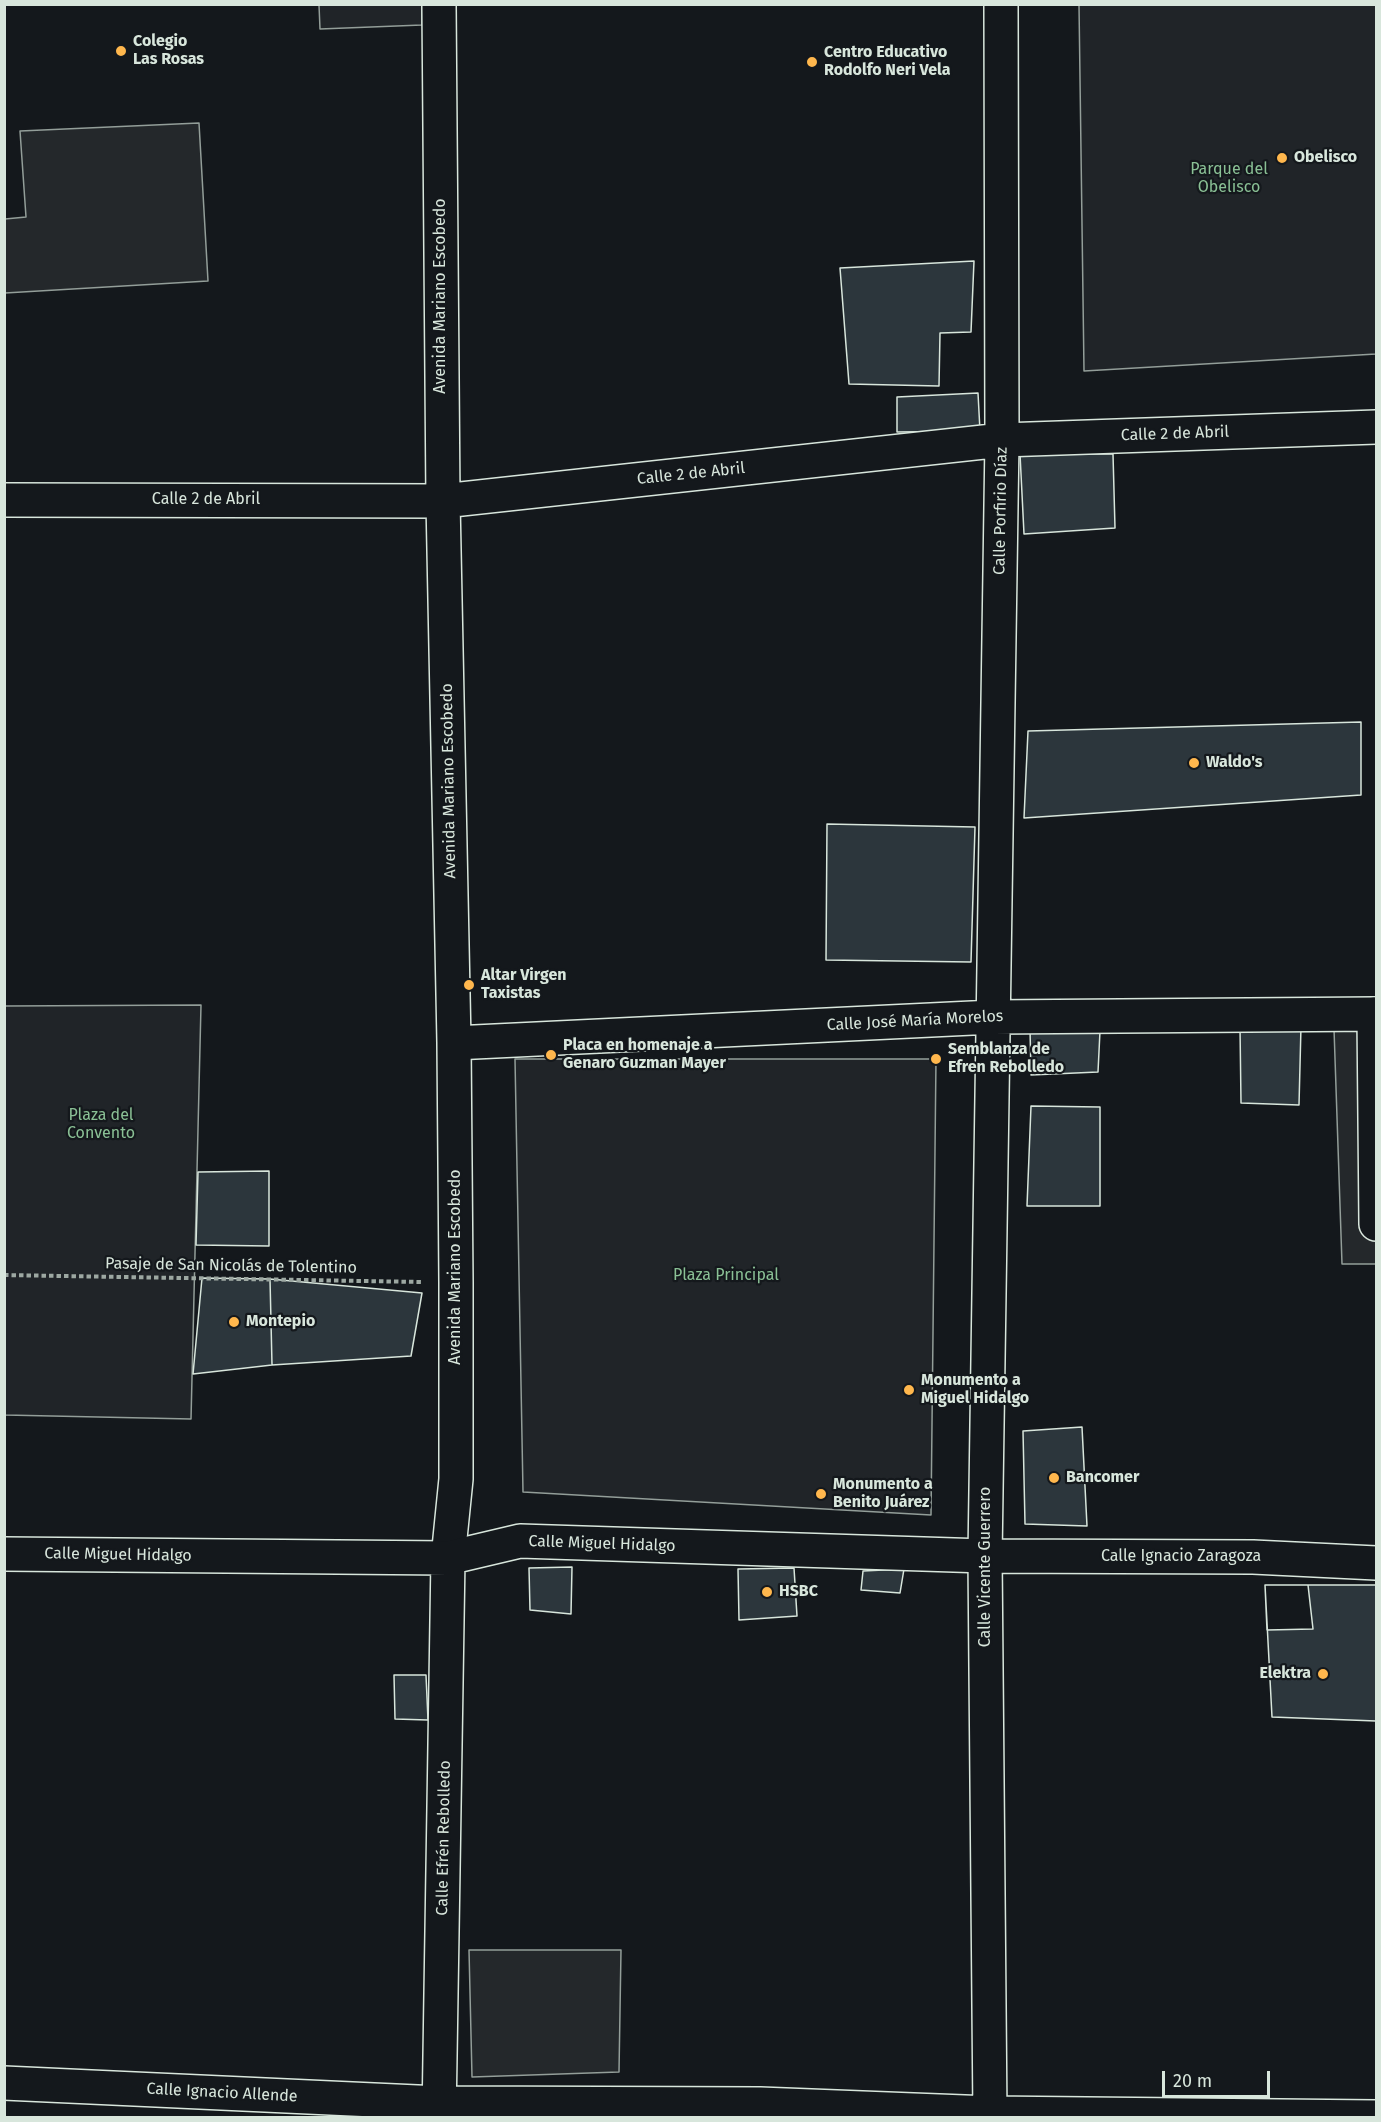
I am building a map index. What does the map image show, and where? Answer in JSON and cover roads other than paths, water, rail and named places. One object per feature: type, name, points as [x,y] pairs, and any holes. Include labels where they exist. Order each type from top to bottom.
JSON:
[{"type":"street","name":"Avenida Mariano Escobedo","points":[[439,4],[443,501],[454,1043],[456,1283],[456,1479],[448,1558]]},
{"type":"street","name":"Calle Porfirio Díaz","points":[[993,1017],[1002,440],[1001,4]]},
{"type":"street","name":"Calle 2 de Abril","points":[[4,500],[443,501],[1002,440],[1377,427]]},
{"type":"street","name":"Calle José María Morelos","points":[[454,1043],[993,1017],[1375,1014]]},
{"type":"street","points":[[1375,1014],[1377,1224]]},
{"type":"street","name":"Calle Vicente Guerrero","points":[[990,2115],[985,1556],[993,1017]]},
{"type":"street","name":"Calle Miguel Hidalgo","points":[[4,1554],[448,1558],[520,1541],[985,1556]]},
{"type":"street","name":"Calle Ignacio Zaragoza","points":[[985,1556],[1252,1557],[1377,1563]]},
{"type":"street","name":"Calle Efrén Rebolledo","points":[[439,2110],[448,1558]]},
{"type":"street","name":"Calle Ignacio Allende","points":[[4,2083],[439,2110],[760,2104],[870,2114],[1377,2117]]},
{"type":"place","name":"Colegio Las Rosas","points":[[121,51]]},
{"type":"place","name":"Centro Educativo Rodolfo Neri Vela","points":[[812,62]]},
{"type":"place","name":"Obelisco","points":[[1282,158]]},
{"type":"place","name":"Waldo's","points":[[1194,763]]},
{"type":"place","name":"Altar Virgen Taxistas","points":[[469,985]]},
{"type":"place","name":"Placa en homenaje a Genaro Guzman Mayer","points":[[551,1055]]},
{"type":"place","name":"Semblanza de Efren Rebolledo","points":[[936,1059]]},
{"type":"place","name":"Montepio","points":[[234,1322]]},
{"type":"place","name":"Monumento a Miguel Hidalgo","points":[[909,1390]]},
{"type":"place","name":"Bancomer","points":[[1054,1478]]},
{"type":"place","name":"Monumento a Benito Juárez","points":[[821,1494]]},
{"type":"place","name":"HSBC","points":[[767,1592]]},
{"type":"place","name":"Elektra","points":[[1323,1674]]},
{"type":"park label","name":"Parque del Obelisco","points":[[1229,179]]},
{"type":"park label","name":"Plaza del Convento","points":[[101,1125]]},
{"type":"park label","name":"Plaza Principal","points":[[726,1276]]}]
